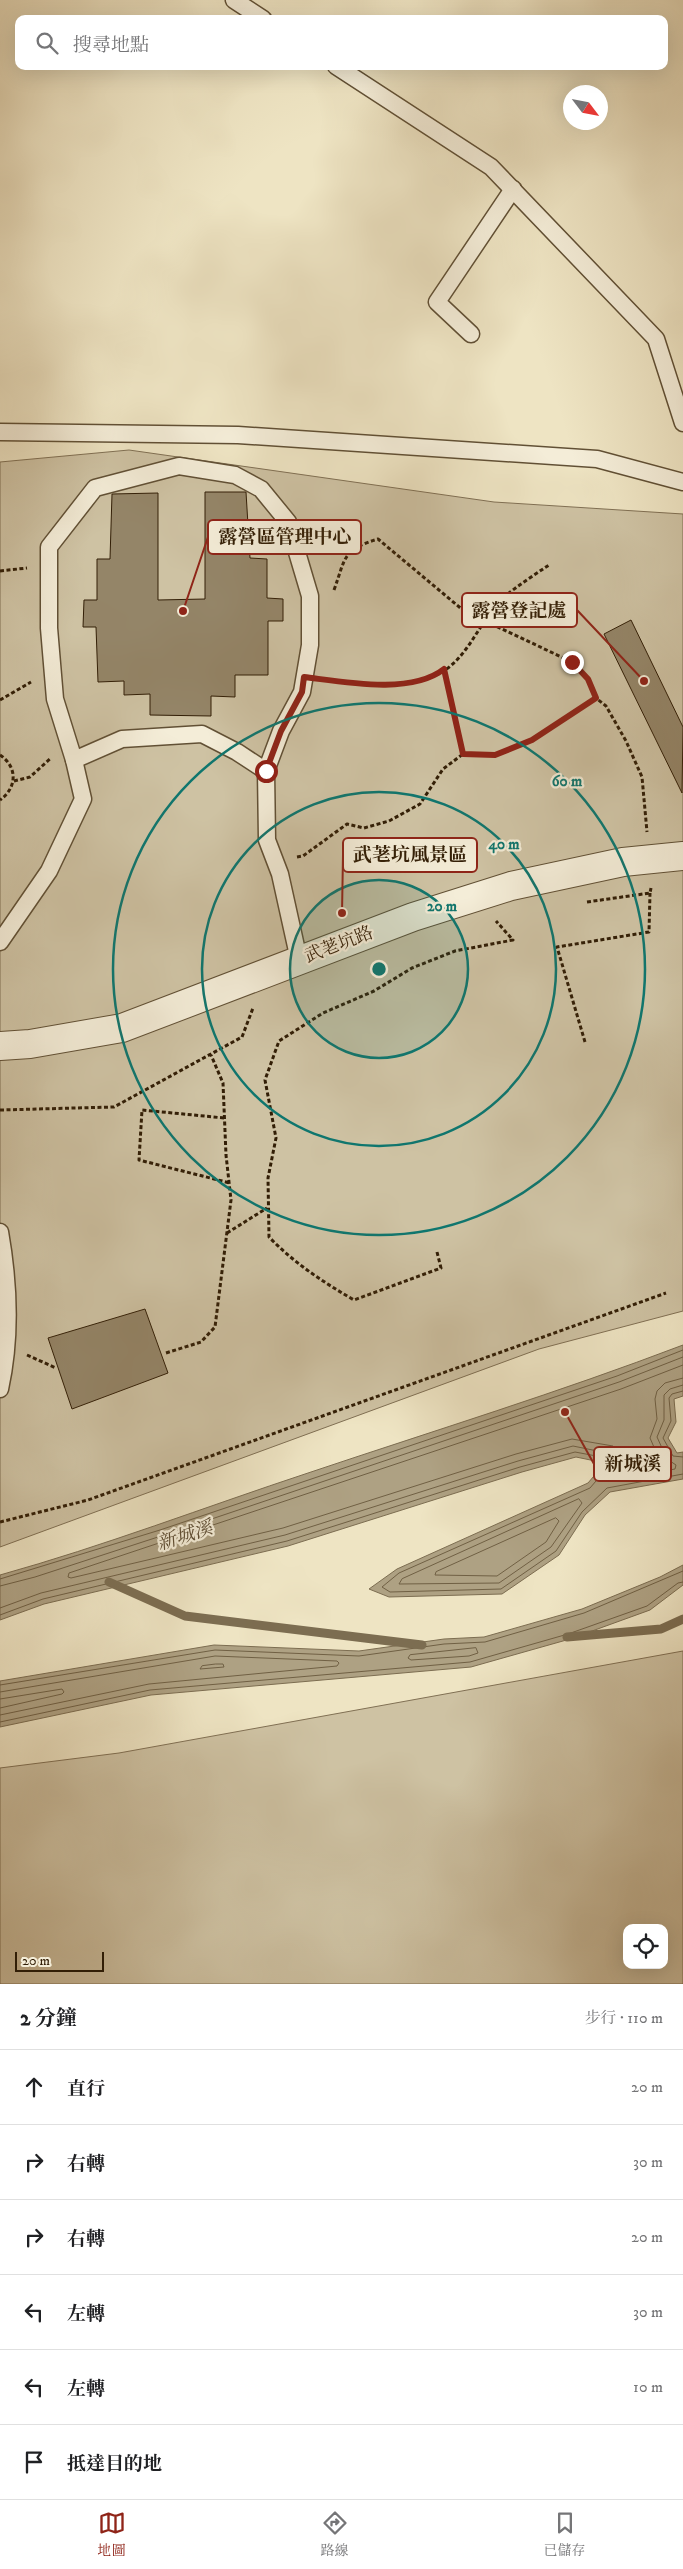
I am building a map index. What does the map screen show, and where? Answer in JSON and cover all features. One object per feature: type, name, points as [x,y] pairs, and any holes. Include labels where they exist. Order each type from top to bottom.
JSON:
[{"type":"street","name":"武荖坑路","points":[[0,1046],[30,1044],[122,1028],[413,917],[511,886],[623,862],[683,856]]},
{"type":"lane","points":[[234,0],[257,15]]},
{"type":"lane","points":[[342,70],[491,167],[513,189],[656,339],[683,424]]},
{"type":"lane","points":[[471,334],[437,302],[513,189]]},
{"type":"lane","points":[[0,432],[238,435],[597,459],[683,482]]},
{"type":"lane","points":[[0,942],[49,871],[83,799],[74,760],[55,699],[49,628],[49,547],[95,488],[179,466],[235,476],[261,488],[288,522],[310,596],[310,645],[302,692],[281,731],[266,771],[267,840],[276,862],[299,960]]},
{"type":"lane","points":[[74,760],[122,739],[202,734],[237,752],[266,771]]},
{"type":"lane","points":[[0,1232],[6,1268],[7,1349],[7,1359],[0,1389]]},
{"type":"path","points":[[310,613],[320,611],[330,599],[348,552],[360,545],[378,539],[464,611],[572,662],[588,679],[596,698],[606,706],[626,741],[642,777],[649,859],[648,932],[557,947],[585,1042]]},
{"type":"path","points":[[304,677],[374,685],[409,683],[436,675],[461,657],[485,620],[503,598],[550,565]]},
{"type":"path","points":[[0,700],[53,668]]},
{"type":"path","points":[[444,669],[463,754]]},
{"type":"path","points":[[276,862],[302,856],[347,824],[364,828],[381,824],[420,804],[443,769],[463,754],[495,755],[532,740],[596,698]]},
{"type":"path","points":[[0,755],[12,769],[14,781],[9,792],[0,800]]},
{"type":"path","points":[[14,781],[30,777],[50,758],[74,760]]},
{"type":"path","points":[[586,902],[650,893]]},
{"type":"path","points":[[437,1252],[441,1268],[354,1300],[318,1279],[286,1255],[274,1243],[269,1237],[266,1208],[268,1178],[276,1138],[265,1080],[279,1041],[323,1013],[374,990],[412,968],[455,951],[513,940],[495,920]]},
{"type":"path","points":[[0,1110],[114,1107],[141,1090],[211,1055],[242,1037],[256,1002]]},
{"type":"path","points":[[166,1353],[201,1342],[215,1327],[232,1200],[224,1118],[223,1083],[211,1055]]},
{"type":"path","points":[[224,1118],[142,1110],[139,1160],[230,1183]]},
{"type":"path","points":[[227,1233],[266,1208]]},
{"type":"path","points":[[0,1522],[88,1500],[666,1294]]},
{"type":"path","points":[[7,1349],[36,1357],[56,1368]]},
{"type":"shaded area","points":[[129,450],[494,502],[683,514],[683,1311],[539,1349],[0,1547],[0,462]]},
{"type":"shaded area","points":[[683,1651],[683,1984],[0,1984],[0,1768],[119,1753]]},
{"type":"water","points":[[683,1345],[683,1396],[674,1399],[676,1422],[668,1438],[677,1453],[683,1452],[683,1479],[610,1492],[585,1515],[559,1555],[502,1594],[389,1597],[369,1589],[397,1569],[588,1483],[605,1463],[576,1457],[522,1472],[288,1546],[44,1604],[0,1620],[0,1575],[116,1539],[543,1395]]},
{"type":"water","points":[[683,1565],[683,1585],[650,1610],[570,1639],[471,1667],[151,1695],[0,1727],[0,1681],[214,1645],[359,1651],[444,1639],[484,1637],[582,1609],[660,1577]]},
{"type":"building","points":[[205,492],[246,492],[250,558],[267,559],[267,598],[283,599],[283,621],[268,621],[268,675],[235,675],[235,697],[211,696],[211,716],[150,715],[150,694],[124,695],[124,681],[98,682],[96,627],[83,627],[84,600],[97,600],[97,559],[110,559],[112,494],[158,493],[158,600],[205,599]]},
{"type":"building","points":[[631,620],[683,727],[682,793],[604,634]]},
{"type":"building","points":[[145,1309],[168,1373],[72,1409],[48,1338]]},
{"type":"waterway","points":[[109,1582],[185,1616],[422,1645]]},
{"type":"waterway","points":[[567,1637],[661,1629],[683,1619]]},
{"type":"place","name":"露營區管理中心","points":[[183,611]]},
{"type":"place","name":"露營登記處","points":[[644,681]]},
{"type":"place","name":"武荖坑風景區","points":[[342,913]]},
{"type":"place","name":"新城溪","points":[[565,1412]]},
{"type":"route","points":[[266,771],[281,731],[302,692],[304,677],[374,685],[409,683],[436,675],[444,669],[463,754],[495,755],[532,740],[596,698],[588,679],[572,662]]}]
